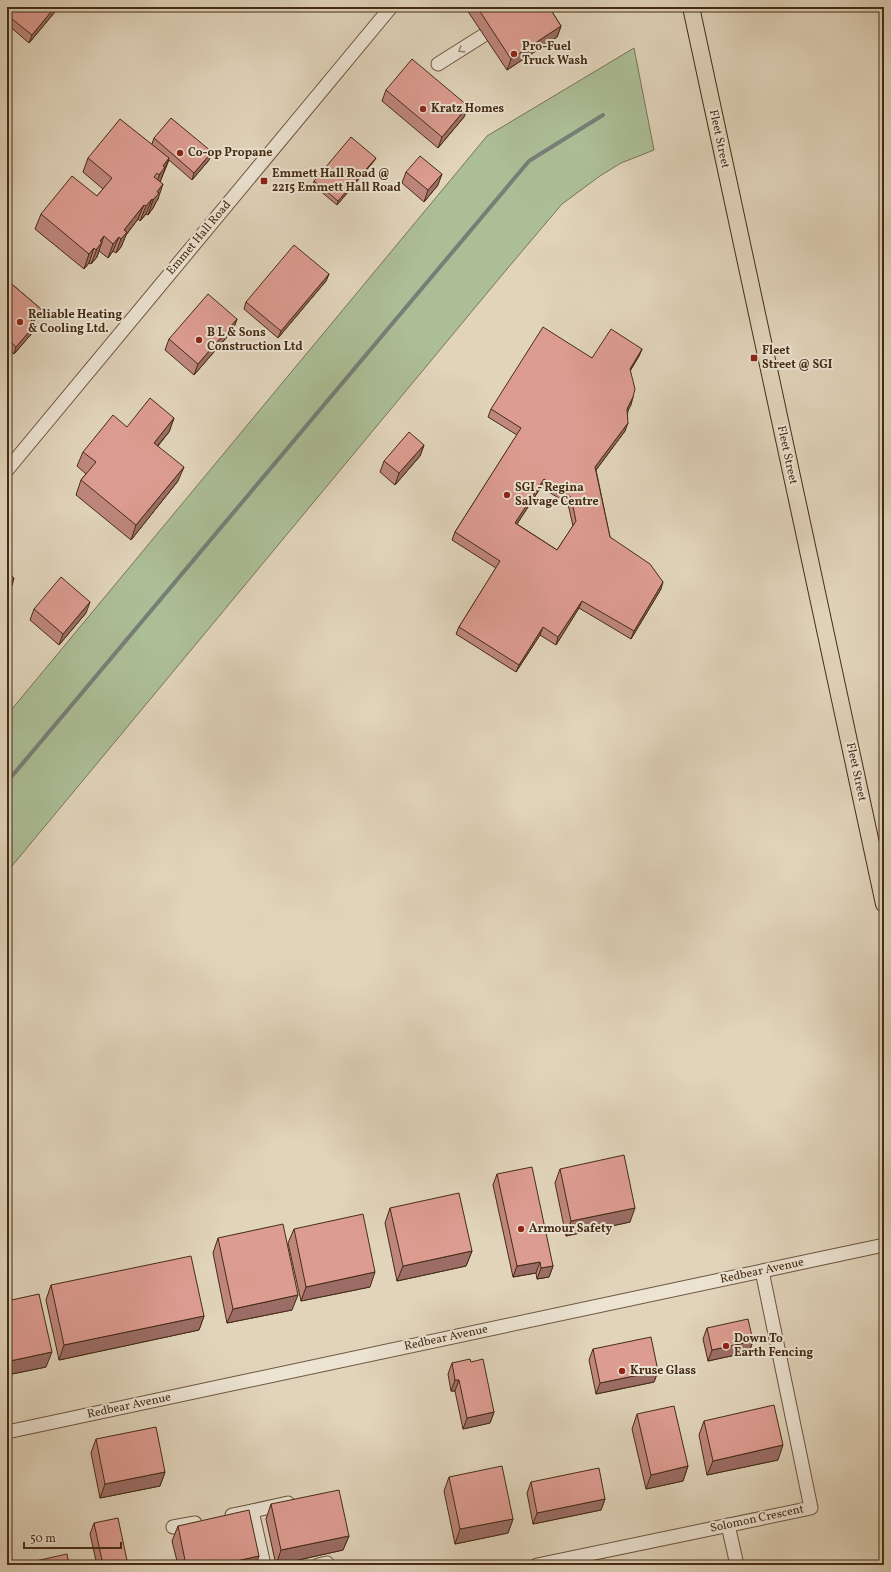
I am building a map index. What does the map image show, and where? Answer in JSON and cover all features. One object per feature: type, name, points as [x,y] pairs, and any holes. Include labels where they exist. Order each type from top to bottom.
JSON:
[{"type":"main road","name":"Fleet Street","points":[[691,7],[884,904]]},
{"type":"street","name":"Emmet Hall Road","points":[[7,470],[391,7]]},
{"type":"street","points":[[438,64],[484,35]]},
{"type":"street","name":"Redbear Avenue","points":[[7,1432],[884,1245]]},
{"type":"street","name":"Solomon Crescent","points":[[537,1565],[810,1508],[762,1271]]},
{"type":"street","points":[[173,1528],[303,1500]]},
{"type":"street","points":[[252,1511],[264,1565]]},
{"type":"street","points":[[728,1525],[737,1565]]},
{"type":"street","points":[[318,1565],[327,1563],[327,1565]]},
{"type":"green space","points":[[634,48],[654,150],[621,163],[600,176],[562,204],[7,872],[7,715],[487,136]]},
{"type":"building","points":[[7,7],[55,7],[32,35],[7,15]]},
{"type":"building","name":"Pro-Fuel Truck Wash","points":[[477,7],[549,7],[561,26],[511,59]]},
{"type":"building","name":"Kratz Homes","points":[[412,59],[468,106],[442,137],[386,90]]},
{"type":"building","name":"Co-op Propane","points":[[171,118],[212,152],[194,173],[154,138]]},
{"type":"building","points":[[120,119],[169,158],[159,175],[157,173],[154,177],[163,184],[157,192],[159,193],[146,206],[144,205],[124,230],[127,232],[121,239],[119,237],[113,244],[104,236],[100,241],[102,242],[96,250],[94,248],[89,254],[41,214],[72,176],[97,196],[112,178],[88,158]]},
{"type":"building","points":[[351,137],[376,158],[338,201],[314,181]]},
{"type":"building","points":[[420,156],[442,174],[428,190],[406,172]]},
{"type":"building","points":[[294,245],[329,274],[281,331],[246,302]]},
{"type":"building","name":"Reliable Heating & Cooling Ltd.","points":[[7,280],[41,309],[31,321],[35,325],[16,347],[12,343],[7,349]]},
{"type":"building","name":"B L & Sons Construction Ltd","points":[[208,294],[237,319],[198,364],[169,339]]},
{"type":"building","name":"SGI - Regina Salvage Centre","points":[[543,327],[592,358],[611,329],[642,349],[630,369],[635,389],[627,409],[628,423],[595,467],[610,537],[650,564],[663,582],[634,631],[582,601],[558,637],[543,627],[519,665],[459,627],[500,561],[455,532],[521,428],[491,409]],"holes":[[[544,479],[571,497],[576,521],[557,550],[515,523]]]},
{"type":"building","points":[[150,398],[174,418],[154,443],[184,467],[136,525],[81,480],[96,462],[83,452],[113,415],[127,427]]},
{"type":"building","points":[[409,432],[424,445],[399,473],[384,461]]},
{"type":"building","points":[[7,572],[14,578],[7,587]]},
{"type":"building","points":[[61,577],[90,602],[63,634],[34,609]]},
{"type":"building","points":[[624,1155],[635,1208],[571,1221],[560,1169]]},
{"type":"building","name":"Armour Safety","points":[[532,1167],[553,1266],[541,1268],[540,1262],[517,1266],[497,1174]]},
{"type":"building","points":[[459,1193],[472,1251],[403,1266],[390,1208]]},
{"type":"building","points":[[363,1214],[375,1272],[306,1287],[294,1229]]},
{"type":"building","points":[[283,1224],[298,1295],[233,1309],[218,1238]]},
{"type":"building","points":[[191,1256],[204,1316],[64,1345],[51,1285]]},
{"type":"building","points":[[39,1294],[52,1352],[10,1361],[7,1345],[7,1301]]},
{"type":"building","points":[[748,1319],[753,1341],[712,1350],[707,1328]]},
{"type":"building","name":"Kruse Glass","points":[[651,1337],[658,1371],[600,1383],[593,1349]]},
{"type":"building","points":[[470,1359],[471,1362],[483,1359],[494,1412],[467,1418],[459,1380],[455,1380],[452,1363]]},
{"type":"building","points":[[774,1405],[783,1445],[713,1461],[704,1421]]},
{"type":"building","points":[[674,1406],[688,1466],[651,1475],[637,1414]]},
{"type":"building","points":[[156,1427],[165,1472],[105,1484],[96,1439]]},
{"type":"building","points":[[502,1466],[513,1519],[460,1529],[449,1477]]},
{"type":"building","points":[[599,1468],[605,1499],[537,1513],[531,1482]]},
{"type":"building","points":[[339,1490],[349,1536],[281,1550],[271,1504]]},
{"type":"building","points":[[249,1510],[259,1556],[218,1565],[186,1565],[178,1526]]},
{"type":"building","points":[[118,1518],[128,1565],[103,1565],[94,1523]]},
{"type":"building","points":[[67,1554],[69,1565],[22,1564]]},
{"type":"waterway","points":[[7,782],[529,161],[603,115]]},
{"type":"place","name":"Pro-Fuel Truck Wash","points":[[514,54]]},
{"type":"place","name":"Kratz Homes","points":[[423,109]]},
{"type":"place","name":"Co-op Propane","points":[[180,153]]},
{"type":"place","name":"Emmett Hall Road @ 2215 Emmett Hall Road","points":[[264,181]]},
{"type":"place","name":"Reliable Heating & Cooling Ltd.","points":[[20,322]]},
{"type":"place","name":"B L & Sons Construction Ltd","points":[[199,340]]},
{"type":"place","name":"Fleet Street @ SGI","points":[[754,358]]},
{"type":"place","name":"SGI - Regina Salvage Centre","points":[[507,495]]},
{"type":"place","name":"Armour Safety","points":[[521,1229]]},
{"type":"place","name":"Down To Earth Fencing","points":[[726,1346]]},
{"type":"place","name":"Kruse Glass","points":[[622,1371]]}]
